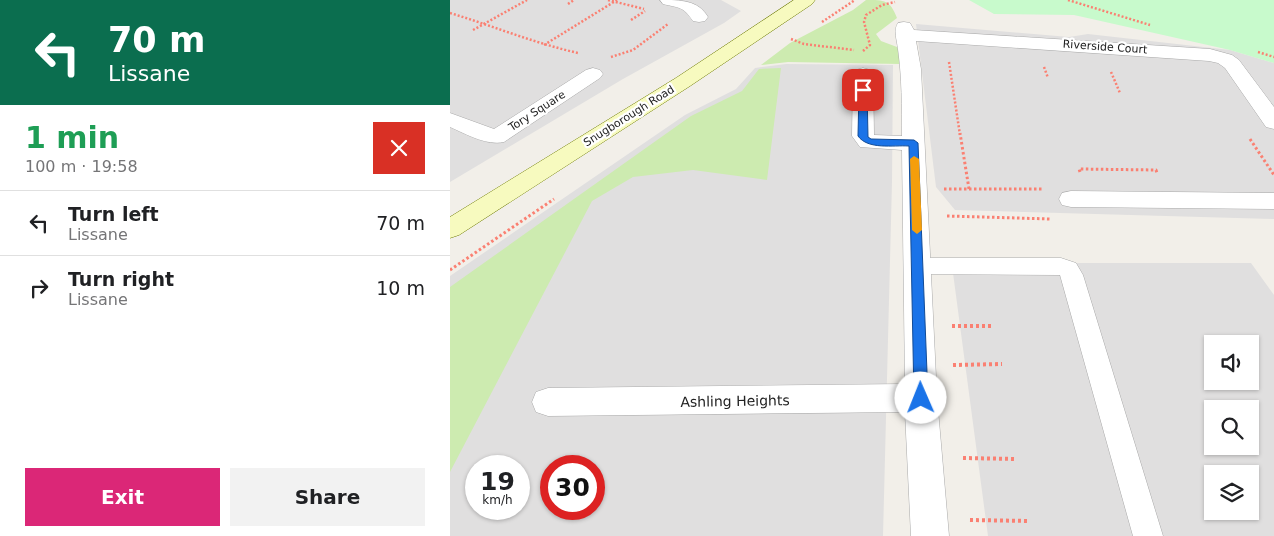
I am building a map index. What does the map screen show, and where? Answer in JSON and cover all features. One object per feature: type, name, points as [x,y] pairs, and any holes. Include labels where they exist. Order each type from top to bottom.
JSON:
[{"type":"main road","name":"Snugborough Road","points":[[450,229],[683,82],[806,0]]},
{"type":"street","points":[[669,0],[686,4],[696,10],[699,17]]},
{"type":"street","name":"Riverside Court","points":[[906,40],[944,36],[1195,53],[1220,57],[1232,64],[1274,122]]},
{"type":"street","points":[[906,40],[914,143],[921,398],[930,536]]},
{"type":"street","name":"Tory Square","points":[[450,120],[496,137],[593,74]]},
{"type":"street","points":[[863,74],[863,136],[865,139],[868,142],[914,143]]},
{"type":"street","points":[[1071,199],[1274,201]]},
{"type":"street","name":"Ashling Heights","points":[[548,402],[921,398]]},
{"type":"lane","points":[[917,266],[1061,266],[1068,269],[1072,274],[1148,536]]},
{"type":"path","points":[[473,30],[527,0]]},
{"type":"path","points":[[568,4],[574,0]]},
{"type":"path","points":[[608,0],[647,10],[631,20]]},
{"type":"path","points":[[544,45],[616,1]]},
{"type":"path","points":[[863,51],[870,45],[864,22],[866,15],[882,5],[894,2]]},
{"type":"path","points":[[450,13],[544,45],[581,54]]},
{"type":"path","points":[[608,57],[633,50],[670,23]]},
{"type":"path","points":[[916,200],[938,200],[937,188],[969,189],[944,36]]},
{"type":"path","points":[[791,39],[804,44],[863,51],[906,40]]},
{"type":"path","points":[[1108,67],[1120,93]]},
{"type":"path","points":[[1249,138],[1274,176]]},
{"type":"path","points":[[948,326],[993,326]]},
{"type":"path","points":[[953,364],[1002,364]]},
{"type":"path","points":[[963,458],[1016,459]]},
{"type":"path","points":[[970,520],[1030,521]]},
{"type":"shaded area","points":[[450,0],[721,0],[741,11],[724,23],[623,79],[450,182]]},
{"type":"shaded area","points":[[916,24],[1069,37],[1088,34],[1230,50],[1274,63],[1274,219],[955,210],[936,187]]},
{"type":"shaded area","points":[[786,64],[893,65],[883,536],[450,536],[450,276],[685,115],[736,89],[755,68]]},
{"type":"shaded area","points":[[1073,263],[1251,263],[1274,295],[1274,536],[988,536],[953,273]]},
{"type":"green space","points":[[866,0],[886,2],[892,8],[897,18],[876,34],[881,41],[897,47],[901,56],[900,64],[788,62],[761,65],[790,43],[853,10]]},
{"type":"green space","points":[[969,0],[1274,0],[1274,63],[1230,50],[1074,15],[994,14]]},
{"type":"green space","points":[[781,68],[767,180],[693,170],[633,177],[592,201],[450,472],[450,287],[691,116],[742,91],[759,69]]},
{"type":"slow traffic","points":[[914,159],[917,230]]},
{"type":"route","points":[[863,90],[863,136],[865,139],[868,142],[914,143],[921,398]]}]
